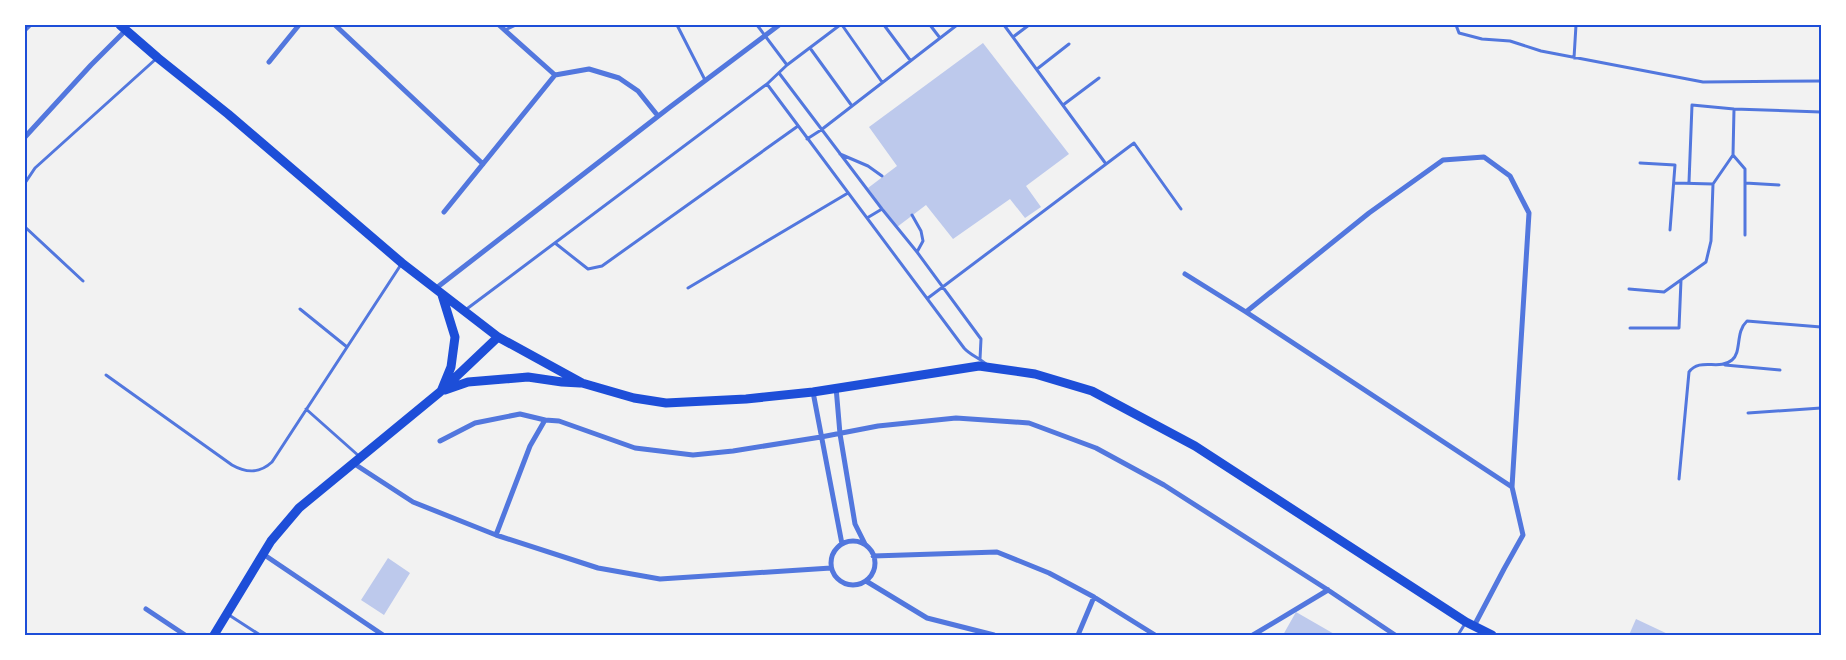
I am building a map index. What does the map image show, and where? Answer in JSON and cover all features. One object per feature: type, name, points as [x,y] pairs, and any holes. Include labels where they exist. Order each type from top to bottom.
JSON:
[{"type":"main road","points":[[123,28],[228,114],[402,264],[498,337],[582,383],[634,398],[666,403],[746,399],[812,392],[979,366],[1035,374],[1092,391],[1186,441],[1466,622],[1492,635]]},
{"type":"main road","points":[[439,292],[455,337],[451,366],[440,392]]},
{"type":"main road","points":[[214,635],[263,554],[299,508],[440,392],[498,337]]},
{"type":"main road","points":[[440,392],[468,382],[528,377],[582,383]]},
{"type":"street","points":[[269,62],[299,25]]},
{"type":"street","points":[[334,25],[483,164]]},
{"type":"street","points":[[499,25],[555,75]]},
{"type":"street","points":[[439,292],[658,116],[780,25]]},
{"type":"street","points":[[25,137],[123,28]]},
{"type":"street","points":[[444,212],[555,75],[590,70],[619,78],[638,91],[658,116]]},
{"type":"street","points":[[1246,312],[1369,212],[1443,160],[1484,157],[1510,176],[1529,212],[1512,488],[1523,536],[1474,626]]},
{"type":"street","points":[[1185,274],[1246,312],[1512,488]]},
{"type":"street","points":[[836,387],[840,434],[855,524],[864,544]]},
{"type":"street","points":[[812,392],[842,544]]},
{"type":"street","points":[[440,441],[475,423],[520,414],[559,421],[635,448],[693,455],[733,451],[878,426],[956,418],[1029,423],[1096,448],[1164,485],[1395,635]]},
{"type":"street","points":[[496,535],[530,446],[545,420]]},
{"type":"street","points":[[352,463],[413,502],[496,535],[598,568],[660,579],[831,568]]},
{"type":"street","points":[[849,541],[857,541],[864,544],[869,548],[876,564],[871,576],[859,584],[844,584],[838,580],[831,568],[833,554],[842,544],[849,541]]},
{"type":"street","points":[[873,556],[997,552],[1049,573],[1094,597],[1155,635]]},
{"type":"street","points":[[263,554],[383,635]]},
{"type":"street","points":[[866,581],[926,618],[994,635]]},
{"type":"street","points":[[1253,635],[1328,590]]},
{"type":"street","points":[[1078,635],[1094,597]]},
{"type":"street","points":[[146,609],[185,635]]},
{"type":"lane","points":[[25,31],[31,25]]},
{"type":"lane","points":[[504,30],[516,25]]},
{"type":"lane","points":[[676,25],[706,80]]},
{"type":"lane","points":[[757,25],[787,65]]},
{"type":"lane","points":[[464,311],[767,84],[787,65],[841,25],[882,82]]},
{"type":"lane","points":[[884,25],[910,60]]},
{"type":"lane","points":[[930,25],[940,38]]},
{"type":"lane","points":[[807,139],[957,25]]},
{"type":"lane","points":[[1004,25],[1106,164]]},
{"type":"lane","points":[[1013,37],[1029,25]]},
{"type":"lane","points":[[1456,25],[1459,33],[1482,39],[1510,41],[1541,52],[1703,82],[1821,81]]},
{"type":"lane","points":[[1574,58],[1576,25]]},
{"type":"lane","points":[[1037,69],[1069,44]]},
{"type":"lane","points":[[810,48],[852,106]]},
{"type":"lane","points":[[25,183],[35,168],[158,58]]},
{"type":"lane","points":[[779,73],[839,154],[917,252],[981,339],[980,359]]},
{"type":"lane","points":[[1063,105],[1099,78]]},
{"type":"lane","points":[[767,84],[969,355],[980,359],[990,368]]},
{"type":"lane","points":[[1689,182],[1692,106],[1821,112]]},
{"type":"lane","points":[[1629,289],[1664,292],[1706,262],[1711,241],[1713,184],[1733,154],[1734,109]]},
{"type":"lane","points":[[555,243],[588,269],[602,266],[798,126]]},
{"type":"lane","points":[[928,298],[1134,143],[1181,208]]},
{"type":"lane","points":[[839,154],[868,166],[882,176]]},
{"type":"lane","points":[[1733,154],[1745,169],[1745,235]]},
{"type":"lane","points":[[1640,163],[1676,165],[1670,230]]},
{"type":"lane","points":[[1675,183],[1713,184]]},
{"type":"lane","points":[[1745,183],[1779,185]]},
{"type":"lane","points":[[688,288],[848,193]]},
{"type":"lane","points":[[867,218],[882,209]]},
{"type":"lane","points":[[912,215],[921,231],[923,241],[917,252]]},
{"type":"lane","points":[[25,227],[83,280]]},
{"type":"lane","points":[[106,375],[232,465],[248,471],[266,468],[272,462],[402,264]]},
{"type":"lane","points":[[1630,328],[1679,328],[1680,280]]},
{"type":"lane","points":[[300,309],[347,347]]},
{"type":"lane","points":[[1724,365],[1735,357],[1740,329],[1747,321],[1821,327]]},
{"type":"lane","points":[[1679,479],[1689,372],[1697,364],[1780,370]]},
{"type":"lane","points":[[1748,413],[1821,408]]},
{"type":"lane","points":[[306,409],[360,457]]},
{"type":"lane","points":[[226,613],[257,634]]},
{"type":"lane","points":[[1458,635],[1466,622]]},
{"type":"building","points":[[983,43],[1069,154],[1026,186],[1041,207],[1025,218],[1010,199],[953,239],[926,205],[897,227],[868,188],[897,166],[869,127]]},
{"type":"building","points":[[388,558],[410,573],[384,615],[361,600]]},
{"type":"building","points":[[1296,612],[1336,635],[1283,635]]},
{"type":"building","points":[[1636,619],[1670,635],[1629,635]]}]
